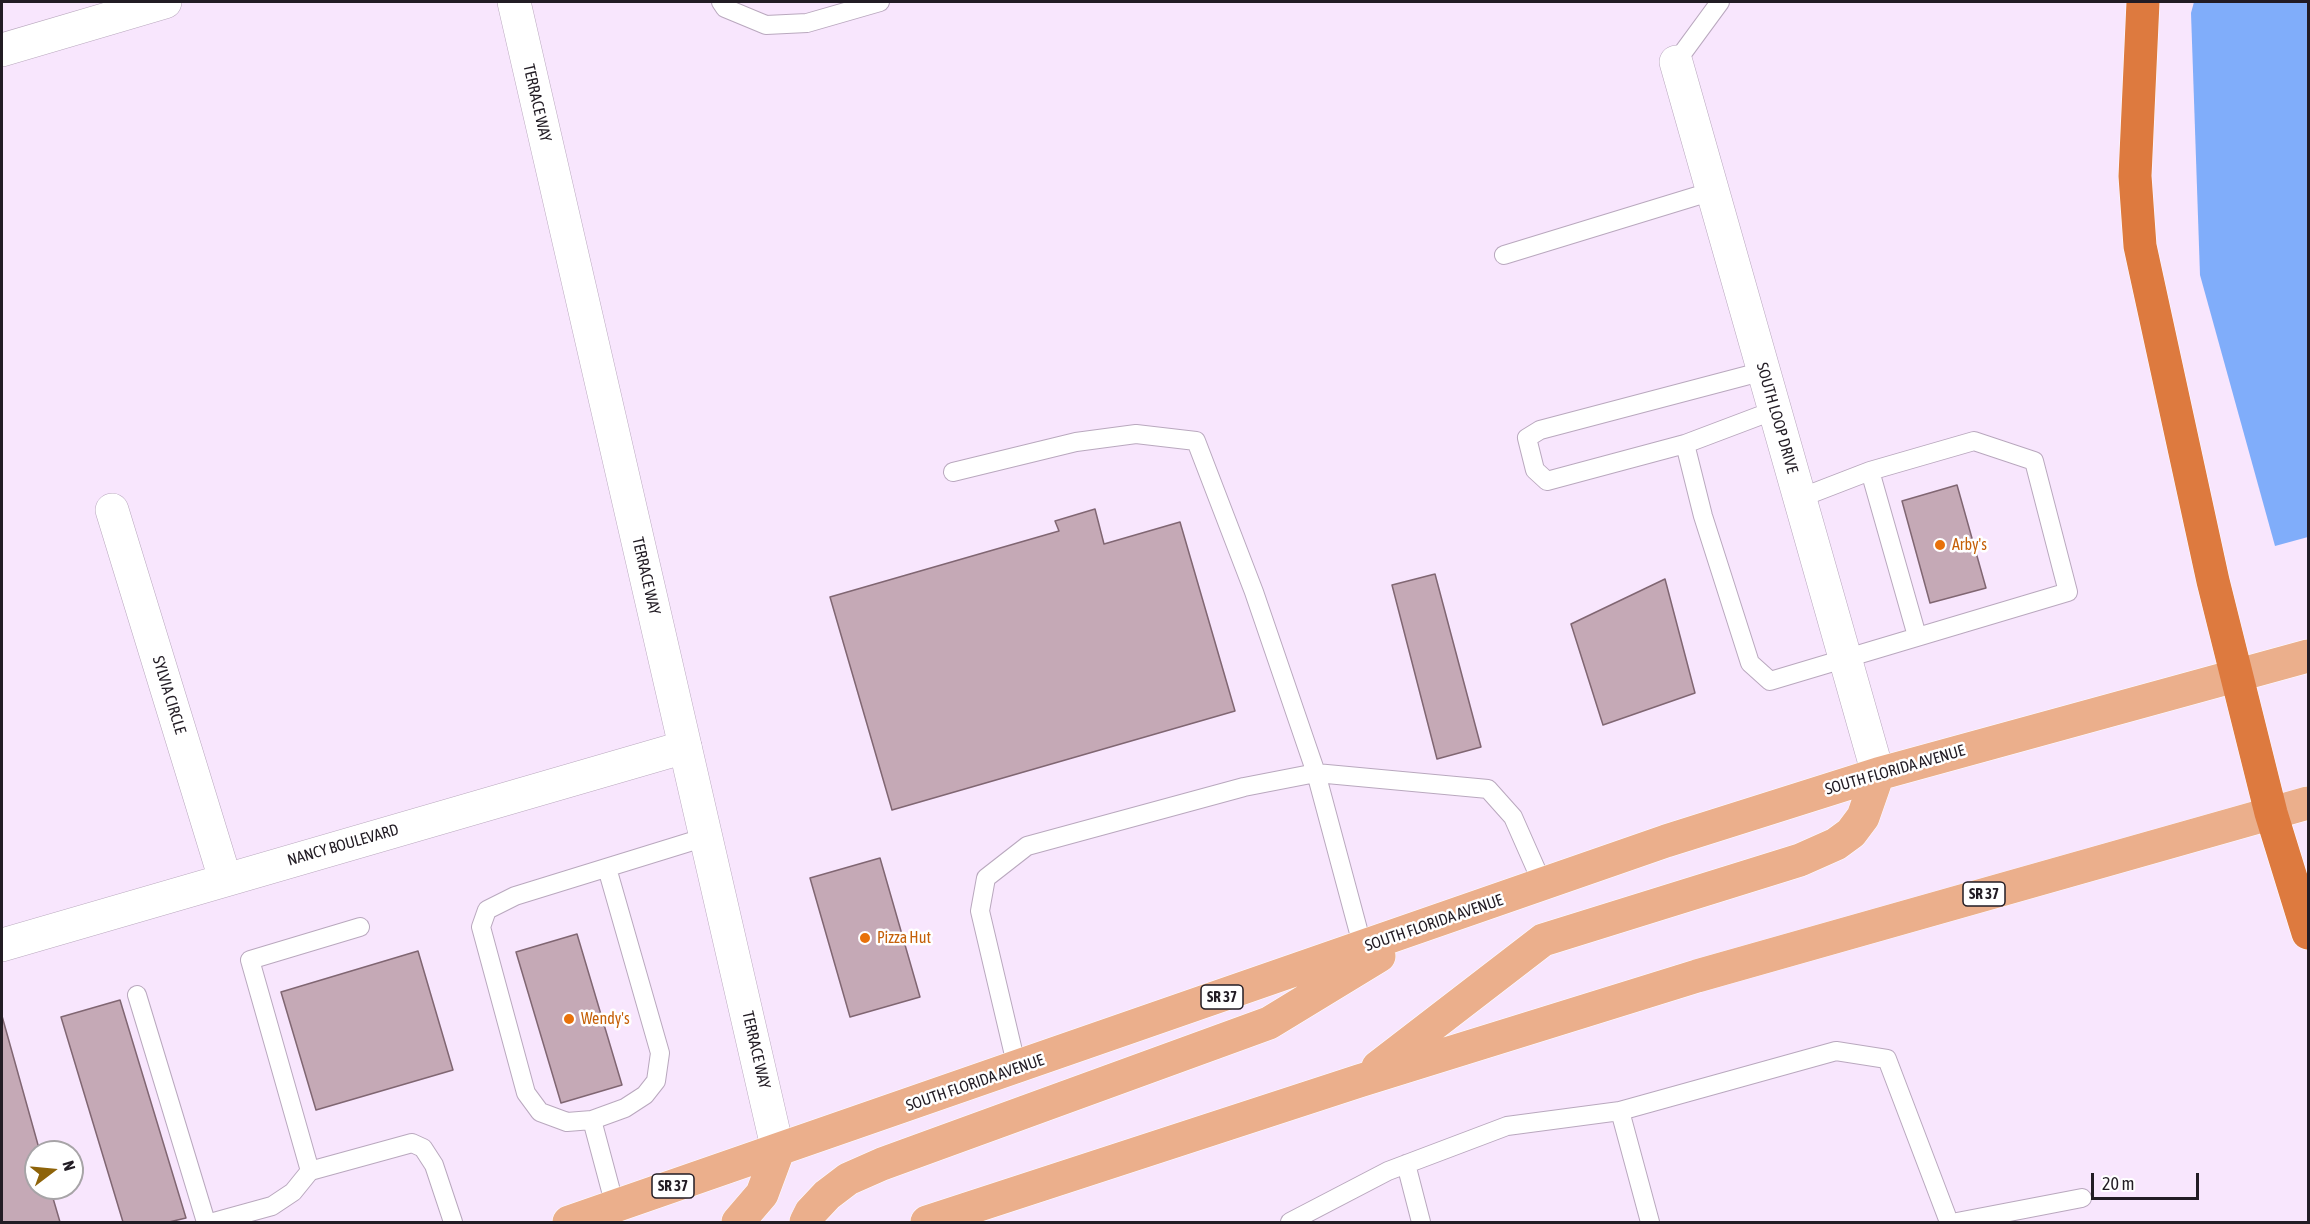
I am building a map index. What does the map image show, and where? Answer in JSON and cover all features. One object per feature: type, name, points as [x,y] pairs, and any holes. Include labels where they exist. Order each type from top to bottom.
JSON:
[{"type":"highway","points":[[2144,2],[2135,176],[2140,246],[2213,581],[2271,813],[2308,933]]},
{"type":"main road","name":"SOUTH FLORIDA AVENUE","points":[[569,1222],[1666,841],[1878,774],[2308,656]]},
{"type":"main road","points":[[1359,1081],[1543,940],[1800,860],[1836,844],[1863,818],[1878,774]]},
{"type":"main road","name":"SR 37","points":[[927,1222],[1359,1081],[1697,975],[2308,802]]},
{"type":"main road","points":[[806,1222],[811,1212],[848,1179],[882,1164],[1269,1023],[1423,927]]},
{"type":"main road","points":[[738,1222],[762,1194],[778,1151]]},
{"type":"street","points":[[2,50],[165,2]]},
{"type":"street","name":"TERRACE WAY","points":[[514,2],[778,1151]]},
{"type":"street","name":"SOUTH LOOP DRIVE","points":[[1677,62],[1878,774]]},
{"type":"street","name":"SYLVIA CIRCLE","points":[[112,510],[225,879]]},
{"type":"street","name":"NANCY BOULEVARD","points":[[2,945],[685,747]]},
{"type":"lane","points":[[721,2],[725,8],[766,25],[807,23],[880,2]]},
{"type":"lane","points":[[1677,62],[1720,2]]},
{"type":"lane","points":[[1504,255],[1713,191]]},
{"type":"lane","points":[[1764,371],[1540,430],[1527,438],[1535,470],[1547,481],[1685,444],[1775,410]]},
{"type":"lane","points":[[953,472],[1076,442],[1126,435],[1196,441],[1254,592],[1316,773],[1363,948]]},
{"type":"lane","points":[[1685,444],[1706,524],[1750,663],[1770,681],[2068,592],[2034,460],[1974,441],[1870,471],[1800,498]]},
{"type":"lane","points":[[1870,471],[1917,636]]},
{"type":"lane","points":[[1017,1068],[980,910],[986,878],[1027,846],[1233,790],[1316,773],[1488,789],[1513,817],[1543,885]]},
{"type":"lane","points":[[607,868],[660,1053],[656,1081],[645,1095],[625,1108],[592,1120],[567,1122],[540,1112],[526,1093],[481,927],[487,910],[514,896],[706,837]]},
{"type":"lane","points":[[310,1171],[250,960],[360,927]]},
{"type":"lane","points":[[137,995],[206,1222]]},
{"type":"lane","points":[[1290,1222],[1406,1164],[1507,1126],[1620,1111],[1836,1052],[1887,1059],[1949,1222]]},
{"type":"lane","points":[[1620,1111],[1650,1222]]},
{"type":"lane","points":[[592,1120],[615,1206]]},
{"type":"lane","points":[[214,1222],[272,1206],[292,1192],[310,1171],[411,1143],[423,1148],[434,1165],[453,1222]]},
{"type":"lane","points":[[1406,1164],[1421,1222]]},
{"type":"lane","points":[[1957,1222],[2082,1198]]},
{"type":"water","points":[[2194,2],[2308,2],[2308,537],[2275,546],[2200,275],[2191,13]]},
{"type":"building","points":[[1957,485],[1986,588],[1930,603],[1902,501]]},
{"type":"building","points":[[1095,509],[1104,544],[1180,522],[1235,711],[892,810],[830,597],[1059,531],[1055,521]]},
{"type":"building","points":[[1435,574],[1481,747],[1437,759],[1392,585]]},
{"type":"building","points":[[1665,579],[1695,693],[1603,725],[1571,624]]},
{"type":"building","name":"Pizza Hut","points":[[880,858],[920,997],[850,1017],[810,878]]},
{"type":"building","name":"Wendy's","points":[[577,934],[622,1085],[561,1103],[516,952]]},
{"type":"building","points":[[418,951],[453,1070],[316,1110],[281,992]]},
{"type":"building","points":[[120,1000],[186,1218],[169,1222],[123,1222],[61,1017]]},
{"type":"building","points":[[2,1016],[37,1140],[24,1140],[24,1200],[54,1200],[60,1222],[2,1222]]},
{"type":"place","name":"Arby's","points":[[1940,545]]},
{"type":"place","name":"Pizza Hut","points":[[865,938]]},
{"type":"place","name":"Wendy's","points":[[569,1019]]}]
